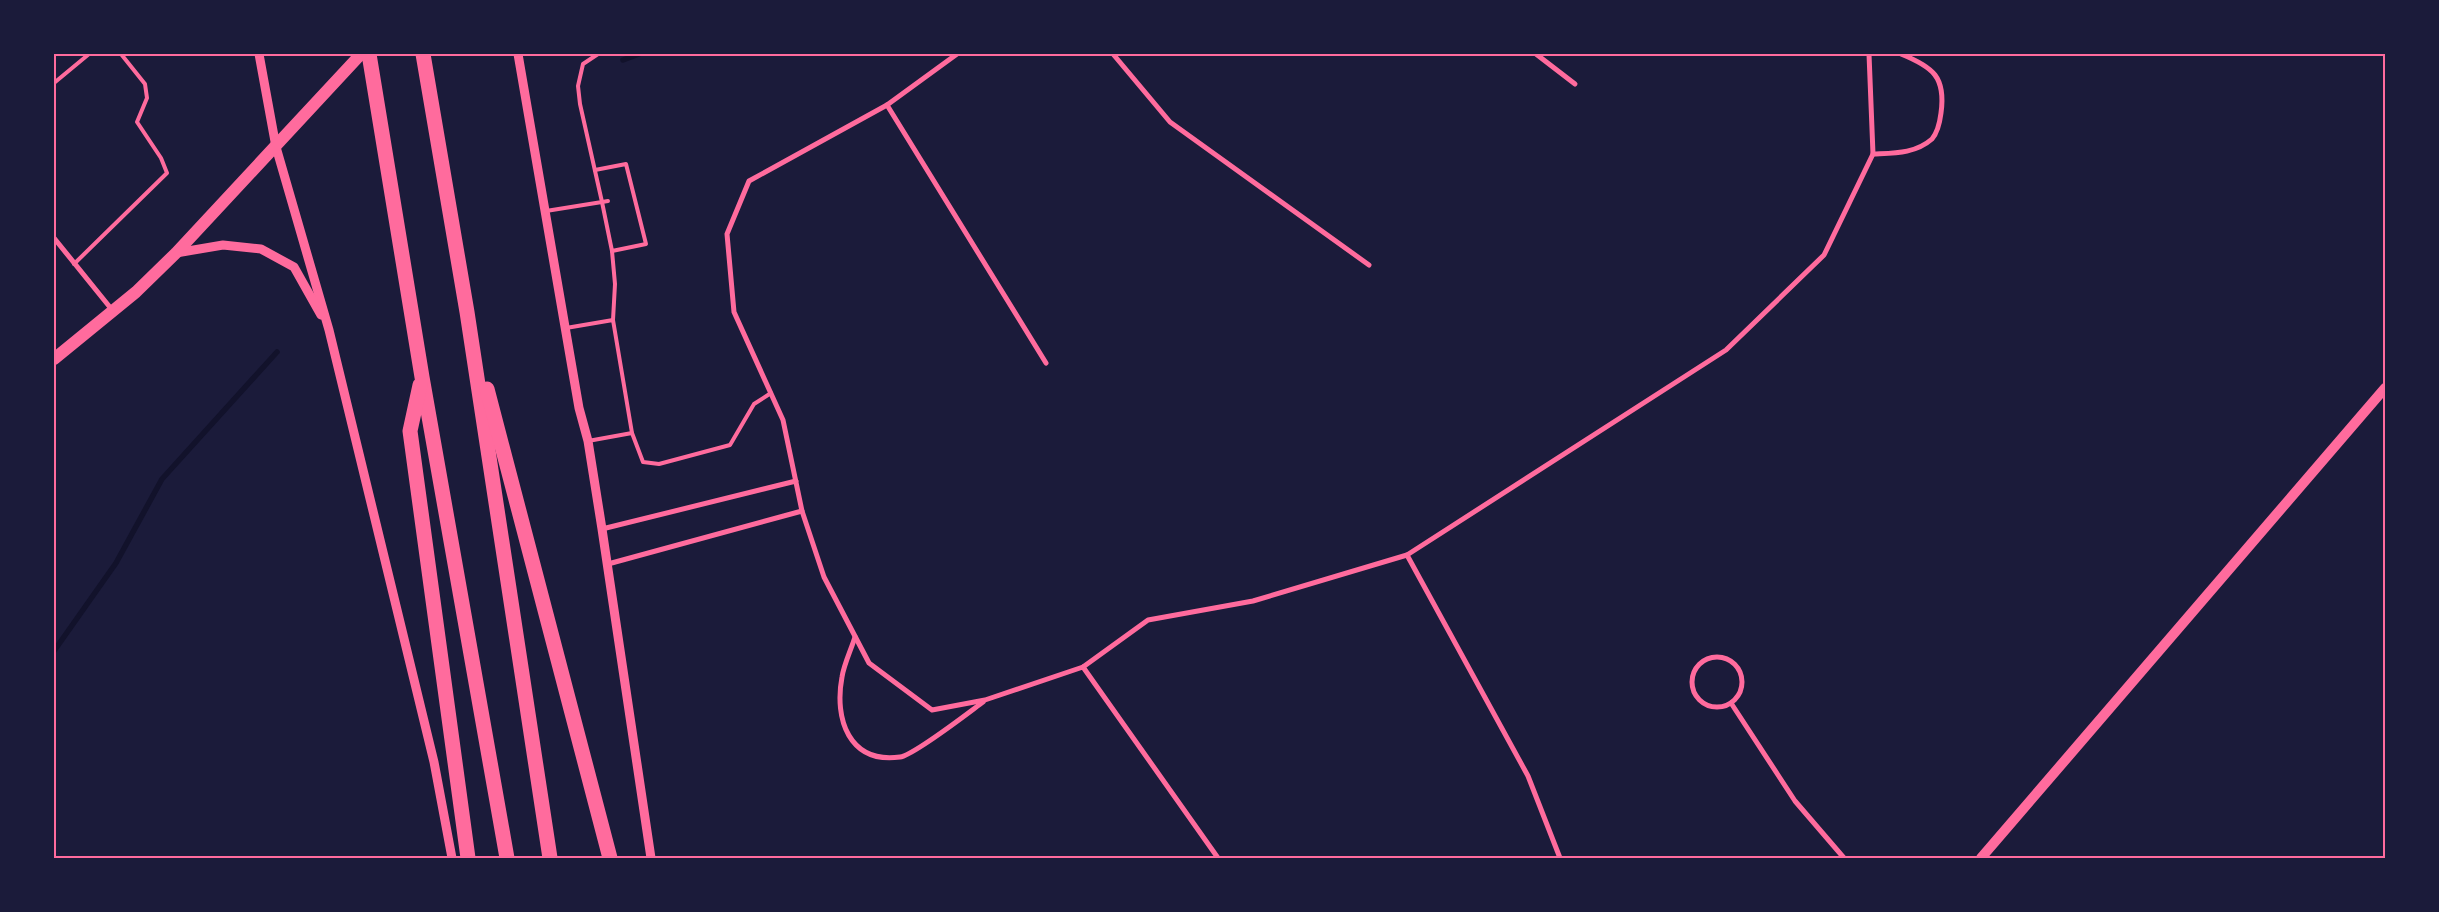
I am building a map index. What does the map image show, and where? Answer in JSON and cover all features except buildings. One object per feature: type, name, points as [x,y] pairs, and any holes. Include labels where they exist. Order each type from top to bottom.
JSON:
[{"type":"highway","points":[[370,54],[422,376],[507,858]]},
{"type":"highway","points":[[424,54],[467,312],[550,858]]},
{"type":"highway","points":[[467,312],[610,858]]},
{"type":"highway","points":[[422,376],[410,431],[468,858]]},
{"type":"main road","points":[[54,359],[113,312],[176,253],[361,54]]},
{"type":"main road","points":[[1981,858],[2385,388]]},
{"type":"street","points":[[260,54],[276,147],[329,330],[434,762],[452,858]]},
{"type":"street","points":[[518,54],[579,408],[588,441],[651,858]]},
{"type":"street","points":[[957,54],[887,106],[749,181],[727,234],[734,312],[783,420],[802,511],[824,577],[869,664],[932,710],[985,700],[1083,667],[1148,620],[1253,601],[1407,555],[1726,350],[1824,255],[1873,154],[1869,54]]},
{"type":"street","points":[[1113,54],[1170,122],[1369,265]]},
{"type":"street","points":[[1536,54],[1575,84]]},
{"type":"street","points":[[1873,154],[1909,152],[1932,138],[1940,122],[1944,95],[1939,79],[1924,64],[1901,54]]},
{"type":"street","points":[[887,106],[1046,363]]},
{"type":"street","points":[[54,238],[113,312]]},
{"type":"street","points":[[176,253],[223,245],[261,249],[294,267],[329,330]]},
{"type":"street","points":[[602,529],[796,481]]},
{"type":"street","points":[[608,564],[802,511]]},
{"type":"street","points":[[1407,555],[1528,776],[1560,858]]},
{"type":"street","points":[[855,637],[842,678],[841,719],[851,742],[873,756],[901,757],[932,739],[985,700]]},
{"type":"street","points":[[1720,658],[1735,665],[1740,672],[1741,689],[1731,703],[1716,708],[1701,702],[1696,696],[1692,681],[1693,673],[1704,661],[1720,658]]},
{"type":"street","points":[[1083,667],[1218,858]]},
{"type":"street","points":[[1731,703],[1795,801],[1844,858]]},
{"type":"lane","points":[[54,83],[88,54]]},
{"type":"lane","points":[[74,264],[167,174],[161,158],[137,122],[147,98],[145,84],[121,54]]},
{"type":"lane","points":[[598,54],[583,64],[578,86],[612,250],[615,284],[613,320],[632,433],[643,462],[659,464],[730,445],[754,404],[771,393]]},
{"type":"lane","points":[[595,170],[626,164],[632,195],[646,244],[612,250]]},
{"type":"lane","points":[[546,212],[608,201]]},
{"type":"lane","points":[[566,328],[613,320]]},
{"type":"lane","points":[[588,441],[632,433]]},
{"type":"waterway","points":[[623,60],[639,54]]},
{"type":"waterway","points":[[54,651],[116,563],[162,479],[277,352]]}]
